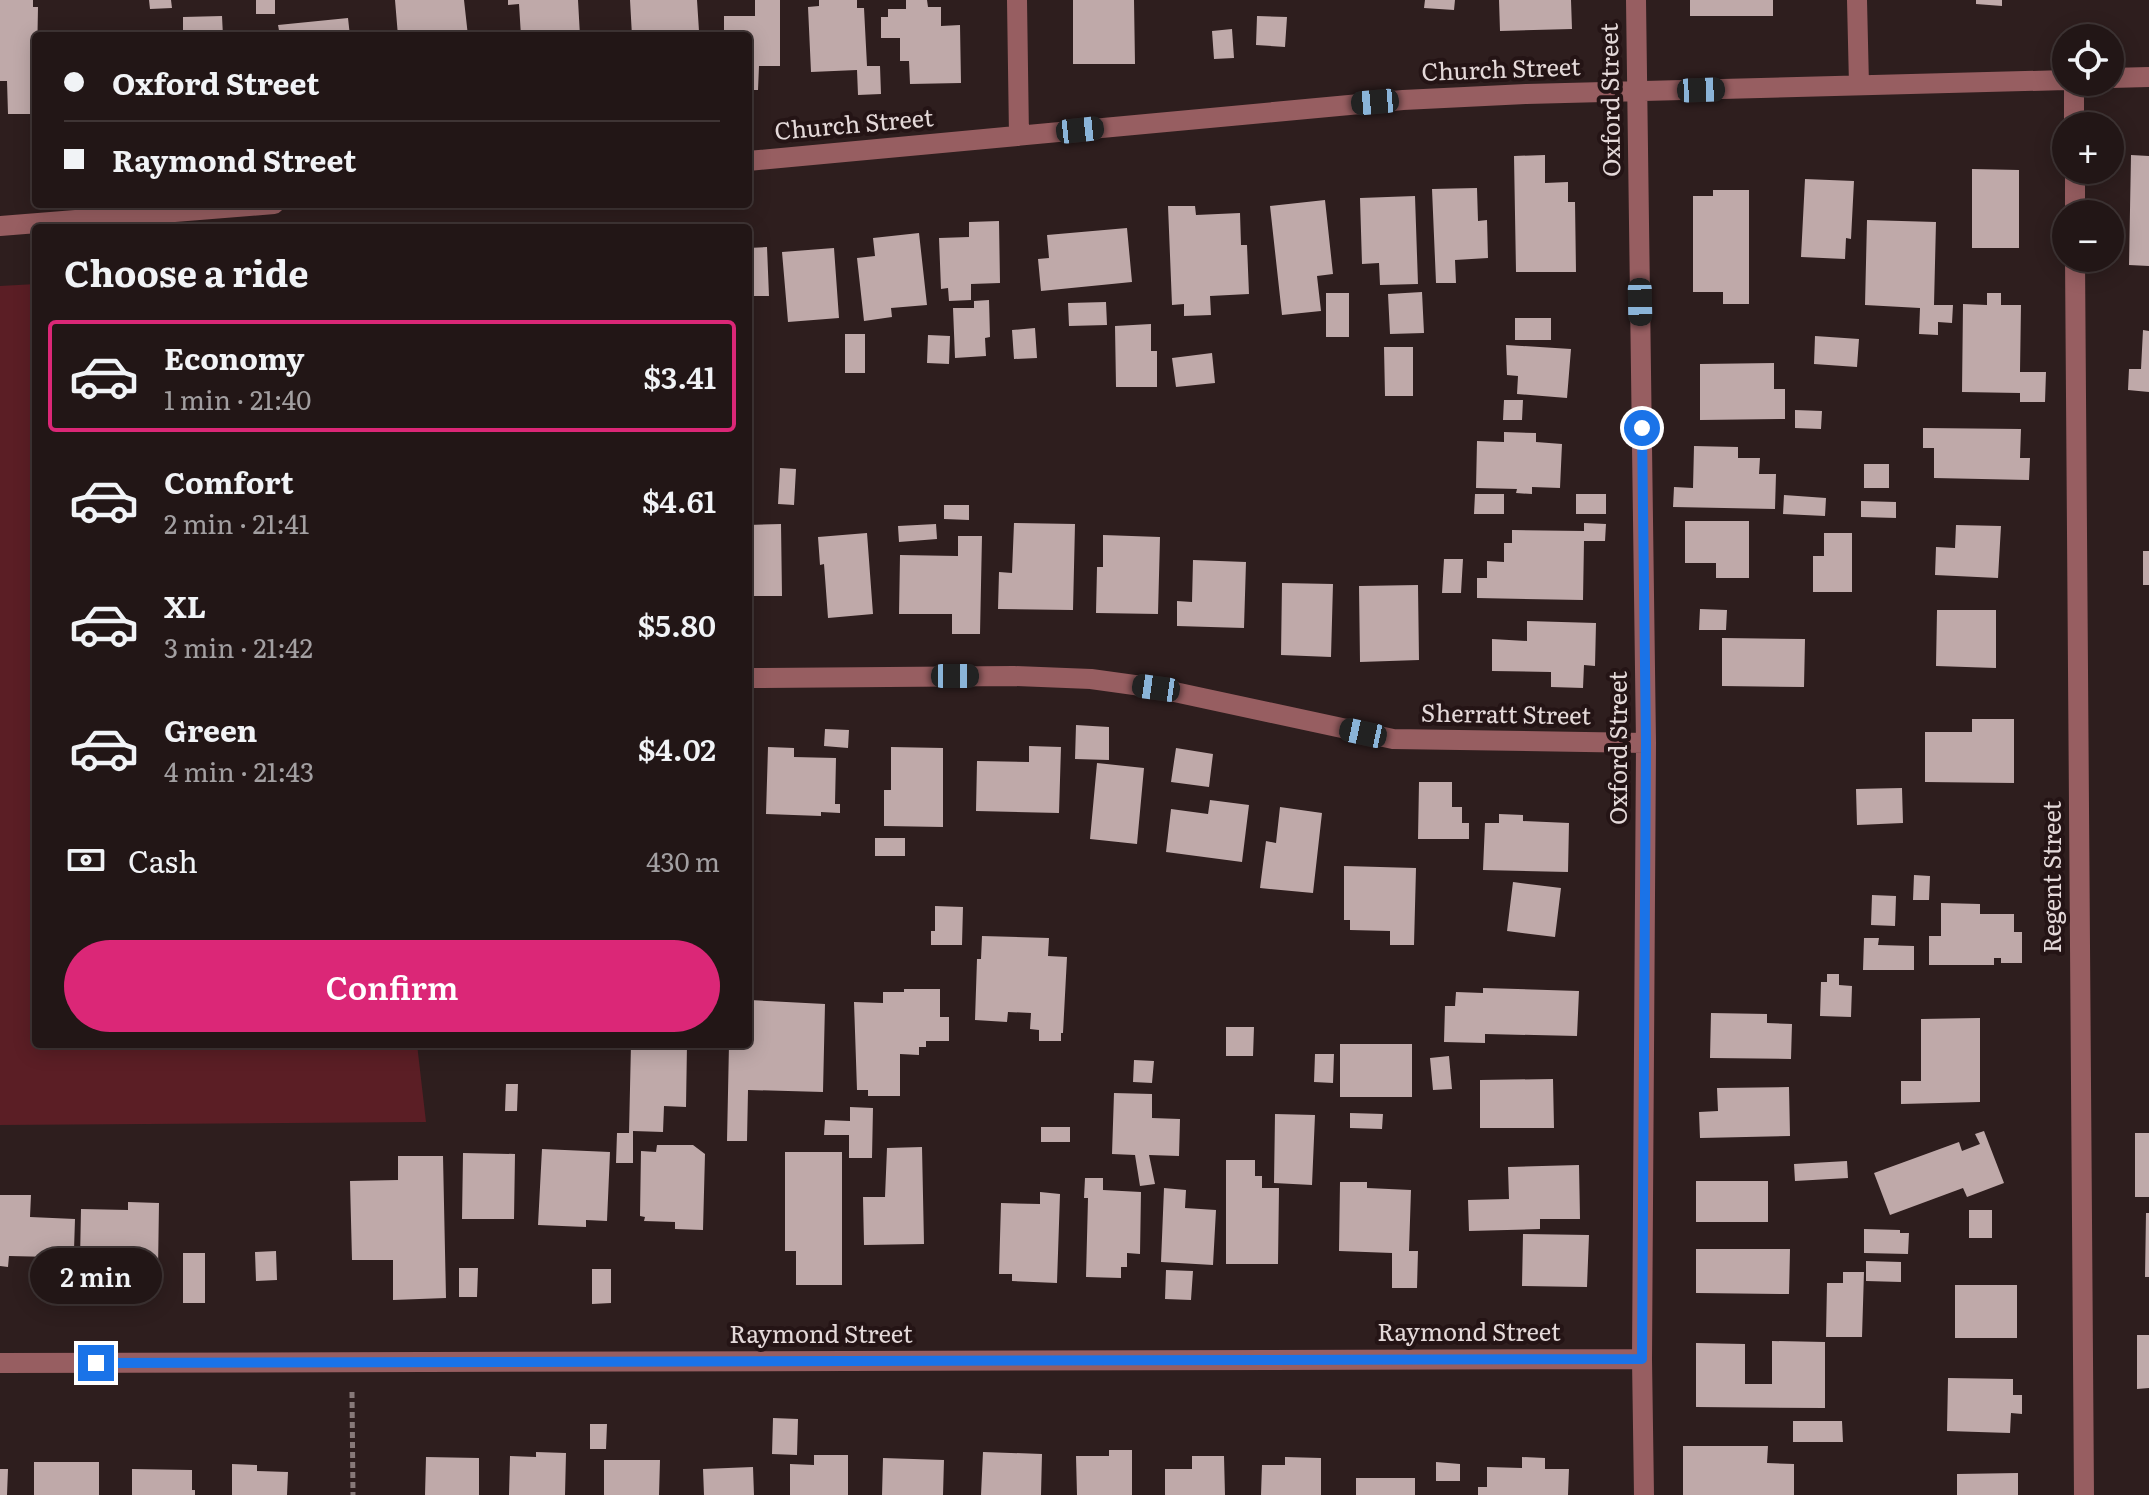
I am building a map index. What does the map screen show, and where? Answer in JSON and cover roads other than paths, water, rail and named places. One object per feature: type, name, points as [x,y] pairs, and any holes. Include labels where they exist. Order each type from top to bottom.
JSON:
[{"type":"street","points":[[1017,0],[1019,136]]},
{"type":"street","name":"Oxford Street","points":[[1636,0],[1646,743],[1644,1495]]},
{"type":"street","points":[[1857,0],[1859,85]]},
{"type":"street","points":[[2124,78],[2149,77]]},
{"type":"street","name":"Church Street","points":[[752,161],[1403,100],[2052,80]]},
{"type":"street","points":[[0,226],[224,208]]},
{"type":"street","name":"Regent Street","points":[[2075,272],[2084,1495]]},
{"type":"street","name":"Sherratt Street","points":[[752,678],[1014,676],[1091,679],[1156,688],[1393,739],[1646,743]]},
{"type":"street","name":"Raymond Street","points":[[0,1363],[1642,1359]]}]
